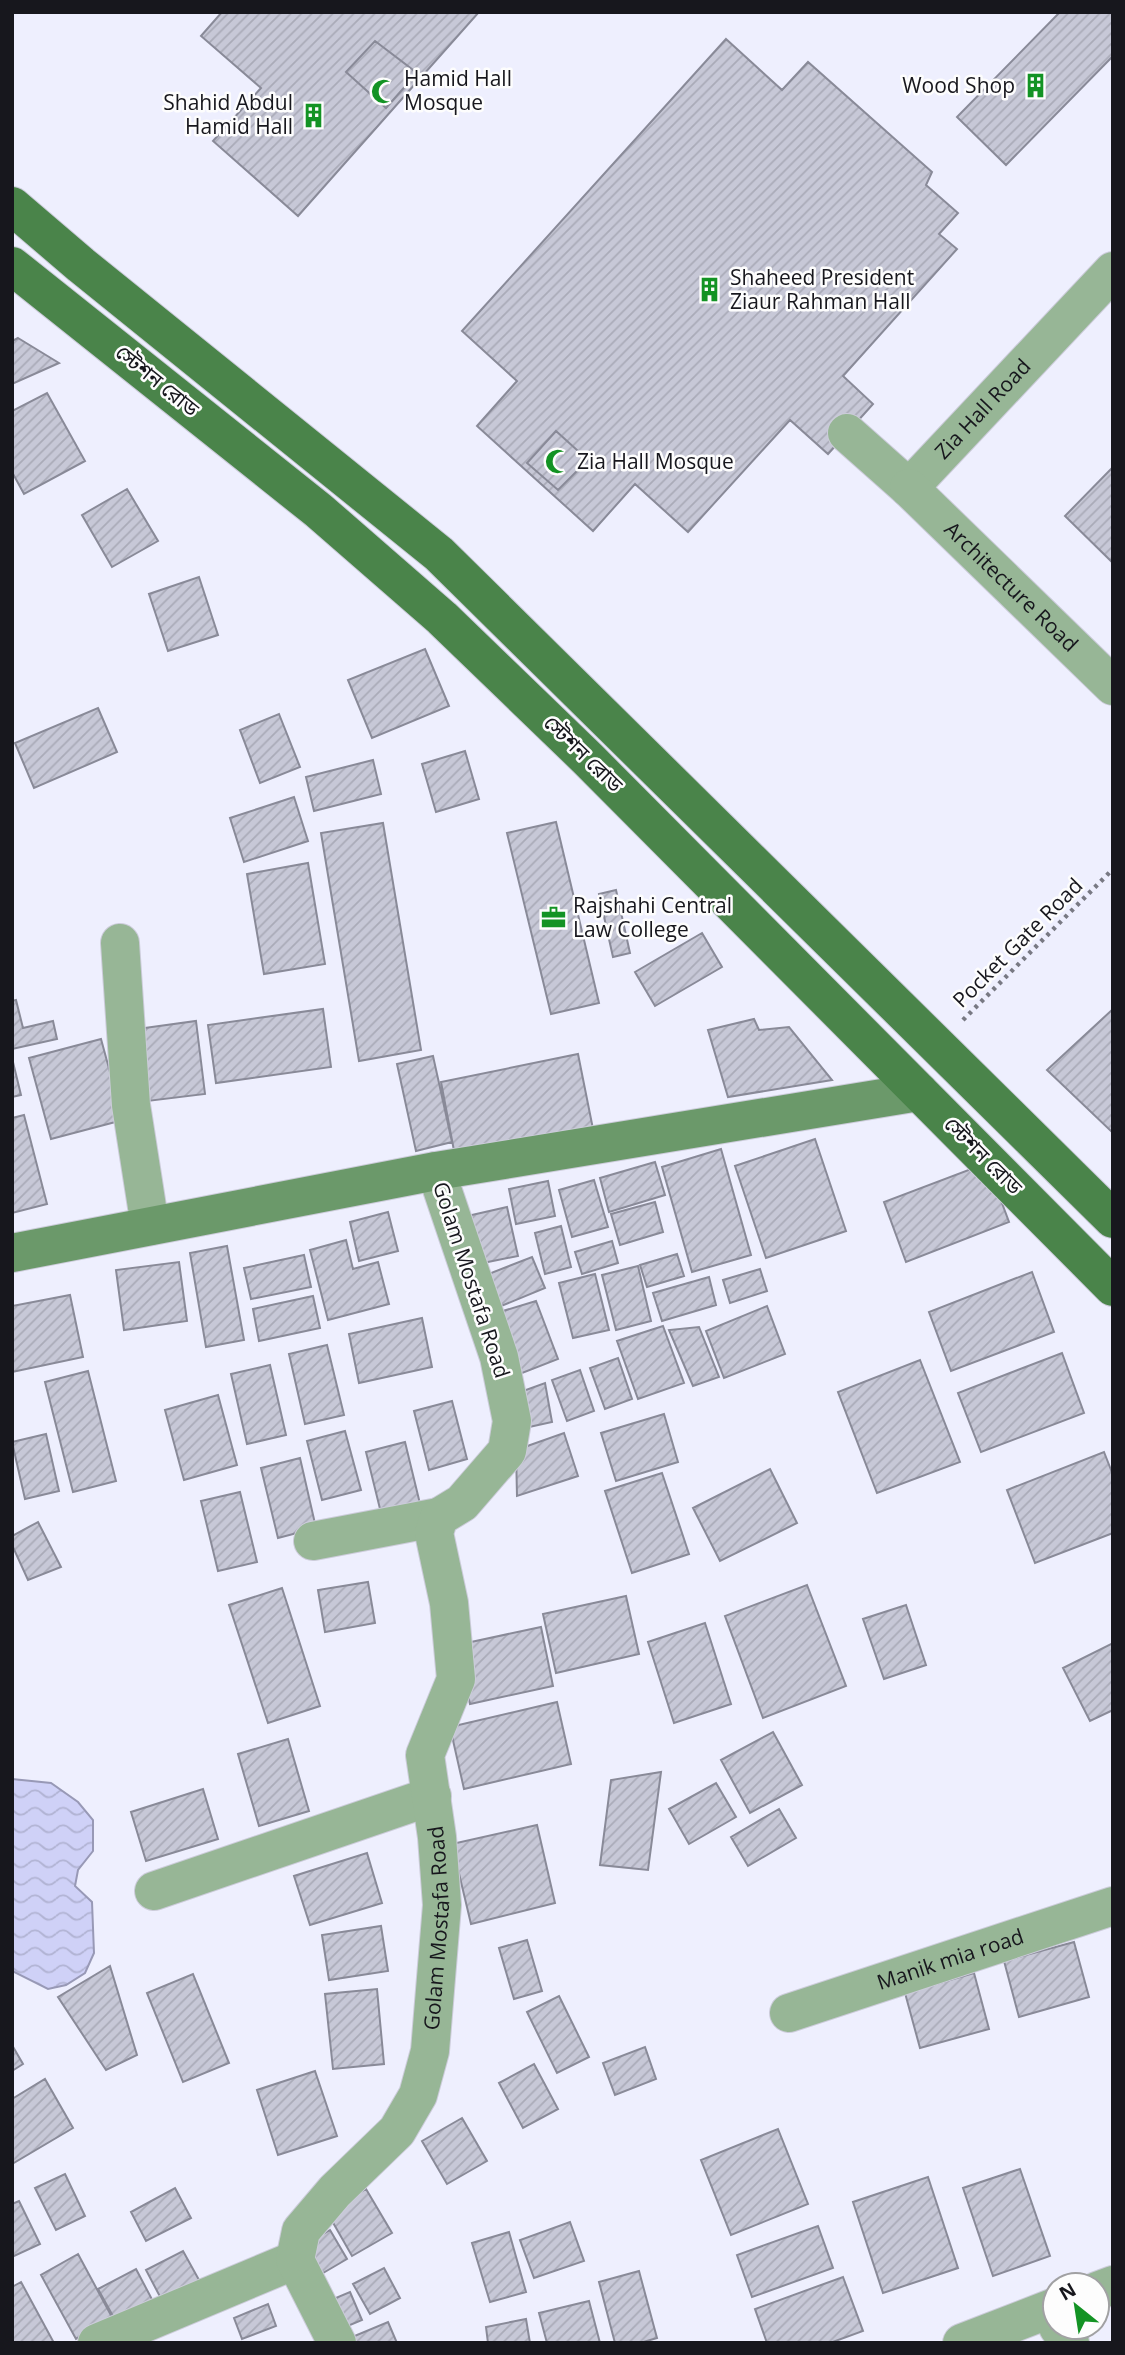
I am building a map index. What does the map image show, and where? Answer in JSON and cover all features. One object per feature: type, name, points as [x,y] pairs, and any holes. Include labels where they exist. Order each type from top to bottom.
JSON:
[{"type":"main road","name":"স্টেশন রোড","points":[[12,206],[81,265],[439,554],[1113,1219]]},
{"type":"main road","name":"স্টেশন রোড","points":[[12,266],[318,510],[442,618],[588,759],[1113,1287]]},
{"type":"main road","points":[[12,1253],[436,1171],[919,1092]]},
{"type":"street","name":"Zia Hall Road","points":[[909,488],[1113,271]]},
{"type":"street","points":[[847,433],[909,488]]},
{"type":"street","name":"Architecture Road","points":[[909,488],[1113,686]]},
{"type":"street","points":[[120,943],[131,1105],[150,1226]]},
{"type":"street","name":"Golam Mostafa Road","points":[[295,2260],[302,2231],[335,2191],[397,2131],[418,2095],[430,2051],[442,1905],[432,1796],[425,1755],[456,1679],[449,1603],[434,1533],[439,1517],[462,1503],[507,1451],[512,1421],[499,1357],[436,1171]]},
{"type":"street","points":[[313,1541],[439,1517]]},
{"type":"street","points":[[154,1891],[432,1796]]},
{"type":"street","name":"Manik mia road","points":[[789,2013],[1113,1906]]},
{"type":"street","points":[[97,2343],[295,2260],[337,2343]]},
{"type":"street","points":[[962,2343],[1041,2321]]},
{"type":"path","name":"Pocket Gate Road","points":[[955,1029],[1113,869]]},
{"type":"water","points":[[12,1779],[51,1783],[78,1802],[93,1820],[93,1851],[78,1870],[75,1886],[92,1902],[94,1953],[85,1973],[66,1985],[48,1989],[12,1971]]},
{"type":"building","name":"Shahid Abdul Hamid Hall","points":[[222,12],[479,12],[298,216],[213,141],[261,88],[201,36]]},
{"type":"building","name":"Wood Shop","points":[[1060,12],[1113,12],[1113,56],[1006,165],[957,117]]},
{"type":"building","name":"Shaheed President Ziaur Rahman Hall","points":[[726,39],[782,90],[808,62],[932,172],[926,185],[958,213],[939,234],[957,249],[843,376],[873,404],[828,454],[790,420],[688,532],[635,484],[593,531],[477,426],[517,381],[462,331]]},
{"type":"building","name":"Hamid Hall Mosque","points":[[375,41],[417,73],[386,108],[346,72]]},
{"type":"building","points":[[18,338],[59,363],[12,384],[12,341]]},
{"type":"building","points":[[47,393],[85,461],[24,494],[12,472],[12,411]]},
{"type":"building","name":"Zia Hall Mosque","points":[[556,431],[588,460],[558,490],[527,463]]},
{"type":"building","points":[[1113,467],[1113,563],[1065,516]]},
{"type":"building","points":[[127,489],[158,541],[112,567],[82,515]]},
{"type":"building","points":[[199,577],[218,635],[168,651],[149,594]]},
{"type":"building","points":[[425,649],[449,706],[372,738],[348,680]]},
{"type":"building","points":[[98,708],[117,752],[34,788],[15,743]]},
{"type":"building","points":[[279,714],[300,767],[260,783],[240,730]]},
{"type":"building","points":[[465,751],[479,799],[436,812],[422,764]]},
{"type":"building","points":[[373,760],[381,794],[314,811],[306,777]]},
{"type":"building","points":[[294,797],[308,841],[244,862],[230,818]]},
{"type":"building","name":"Rajshahi Central Law College","points":[[556,822],[599,1003],[551,1014],[507,833]]},
{"type":"building","points":[[383,823],[421,1050],[359,1061],[321,833]]},
{"type":"building","points":[[308,863],[325,964],[264,974],[247,874]]},
{"type":"building","points":[[616,890],[630,953],[613,957],[599,894]]},
{"type":"building","points":[[702,933],[722,967],[655,1006],[635,972]]},
{"type":"building","points":[[16,1000],[23,1028],[53,1021],[57,1039],[12,1049],[12,1001]]},
{"type":"building","points":[[323,1009],[331,1067],[216,1083],[208,1025]]},
{"type":"building","points":[[1113,1009],[1113,1133],[1047,1070]]},
{"type":"building","points":[[754,1019],[759,1030],[789,1027],[832,1080],[728,1097],[708,1030]]},
{"type":"building","points":[[196,1021],[205,1094],[123,1104],[115,1032]]},
{"type":"building","points":[[101,1039],[123,1120],[51,1139],[29,1058]]},
{"type":"building","points":[[578,1054],[593,1129],[455,1156],[441,1082]]},
{"type":"building","points":[[433,1056],[452,1142],[416,1151],[397,1064]]},
{"type":"building","points":[[12,1058],[21,1095],[12,1097]]},
{"type":"building","points":[[24,1115],[47,1204],[12,1213],[12,1118]]},
{"type":"building","points":[[815,1139],[846,1231],[766,1258],[735,1166]]},
{"type":"building","points":[[721,1149],[751,1255],[692,1272],[662,1167]]},
{"type":"building","points":[[655,1162],[665,1195],[609,1212],[600,1178]]},
{"type":"building","points":[[987,1163],[1009,1222],[906,1262],[884,1202]]},
{"type":"building","points":[[594,1180],[608,1227],[572,1237],[559,1190]]},
{"type":"building","points":[[548,1181],[555,1216],[516,1224],[509,1189]]},
{"type":"building","points":[[655,1202],[663,1232],[620,1245],[611,1214]]},
{"type":"building","points":[[507,1207],[518,1256],[473,1265],[463,1217]]},
{"type":"building","points":[[388,1212],[398,1251],[359,1261],[350,1222]]},
{"type":"building","points":[[561,1226],[571,1267],[545,1274],[535,1233]]},
{"type":"building","points":[[346,1240],[353,1269],[378,1262],[389,1304],[328,1320],[310,1250]]},
{"type":"building","points":[[612,1241],[618,1263],[582,1274],[575,1252]]},
{"type":"building","points":[[227,1246],[244,1340],[206,1347],[190,1253]]},
{"type":"building","points":[[677,1254],[684,1276],[647,1287],[640,1265]]},
{"type":"building","points":[[304,1255],[311,1287],[251,1299],[244,1268]]},
{"type":"building","points":[[532,1257],[545,1288],[494,1309],[481,1277]]},
{"type":"building","points":[[179,1262],[187,1321],[124,1330],[116,1270]]},
{"type":"building","points":[[638,1266],[651,1321],[616,1330],[602,1275]]},
{"type":"building","points":[[760,1269],[767,1291],[730,1303],[723,1280]]},
{"type":"building","points":[[1032,1272],[1054,1332],[951,1371],[929,1312]]},
{"type":"building","points":[[595,1274],[609,1330],[573,1338],[559,1283]]},
{"type":"building","points":[[709,1277],[716,1305],[662,1321],[653,1293]]},
{"type":"building","points":[[70,1295],[83,1357],[12,1372],[12,1306]]},
{"type":"building","points":[[313,1296],[320,1328],[259,1341],[253,1309]]},
{"type":"building","points":[[536,1301],[558,1359],[517,1375],[493,1314]]},
{"type":"building","points":[[767,1306],[785,1354],[724,1378],[706,1331]]},
{"type":"building","points":[[422,1318],[432,1367],[359,1383],[349,1334]]},
{"type":"building","points":[[663,1326],[684,1383],[638,1399],[617,1341]]},
{"type":"building","points":[[699,1327],[719,1377],[693,1386],[669,1330]]},
{"type":"building","points":[[327,1345],[344,1415],[305,1424],[289,1354]]},
{"type":"building","points":[[1062,1353],[1084,1413],[981,1452],[958,1393]]},
{"type":"building","points":[[618,1358],[632,1399],[605,1409],[590,1368]]},
{"type":"building","points":[[920,1360],[960,1462],[877,1493],[838,1392]]},
{"type":"building","points":[[270,1365],[286,1435],[247,1444],[231,1374]]},
{"type":"building","points":[[580,1370],[594,1411],[567,1421],[552,1380]]},
{"type":"building","points":[[88,1371],[116,1481],[73,1492],[45,1382]]},
{"type":"building","points":[[545,1383],[552,1422],[520,1429],[515,1394]]},
{"type":"building","points":[[218,1395],[237,1465],[184,1480],[165,1410]]},
{"type":"building","points":[[452,1401],[467,1459],[429,1470],[414,1411]]},
{"type":"building","points":[[664,1414],[678,1462],[616,1481],[601,1433]]},
{"type":"building","points":[[345,1431],[361,1490],[322,1500],[307,1441]]},
{"type":"building","points":[[564,1433],[578,1476],[517,1496],[516,1450]]},
{"type":"building","points":[[46,1434],[59,1491],[25,1499],[12,1442]]},
{"type":"building","points":[[405,1442],[422,1512],[383,1521],[366,1452]]},
{"type":"building","points":[[1104,1452],[1113,1475],[1113,1533],[1035,1563],[1007,1490]]},
{"type":"building","points":[[300,1458],[316,1528],[278,1538],[261,1468]]},
{"type":"building","points":[[770,1469],[797,1523],[720,1561],[693,1508]]},
{"type":"building","points":[[662,1473],[689,1554],[632,1573],[605,1491]]},
{"type":"building","points":[[240,1492],[257,1562],[218,1571],[201,1501]]},
{"type":"building","points":[[38,1522],[61,1567],[28,1580],[12,1545],[12,1536]]},
{"type":"building","points":[[368,1582],[375,1623],[325,1632],[318,1590]]},
{"type":"building","points":[[807,1585],[846,1686],[763,1718],[725,1616]]},
{"type":"building","points":[[282,1588],[320,1706],[268,1723],[229,1605]]},
{"type":"building","points":[[626,1596],[639,1654],[556,1673],[543,1614]]},
{"type":"building","points":[[906,1605],[926,1665],[884,1679],[863,1619]]},
{"type":"building","points":[[705,1623],[731,1704],[674,1723],[648,1642]]},
{"type":"building","points":[[541,1627],[553,1686],[470,1704],[457,1645]]},
{"type":"building","points":[[1113,1643],[1113,1710],[1090,1721],[1063,1668]]},
{"type":"building","points":[[557,1702],[571,1764],[464,1789],[450,1727]]},
{"type":"building","points":[[773,1732],[802,1785],[750,1813],[721,1760]]},
{"type":"building","points":[[288,1739],[309,1811],[259,1826],[238,1754]]},
{"type":"building","points":[[661,1772],[648,1870],[600,1865],[611,1780]]},
{"type":"building","points":[[716,1783],[736,1817],[689,1844],[669,1809]]},
{"type":"building","points":[[203,1789],[218,1839],[146,1861],[131,1812]]},
{"type":"building","points":[[779,1809],[796,1838],[748,1866],[731,1837]]},
{"type":"building","points":[[537,1825],[555,1903],[471,1924],[452,1844]]},
{"type":"building","points":[[367,1853],[382,1903],[310,1925],[294,1876]]},
{"type":"building","points":[[381,1926],[388,1971],[329,1980],[322,1935]]},
{"type":"building","points":[[527,1940],[542,1991],[514,1999],[499,1948]]},
{"type":"building","points":[[1074,1942],[1089,1997],[1019,2017],[1004,1961]]},
{"type":"building","points":[[110,1966],[137,2055],[106,2070],[58,1997]]},
{"type":"building","points":[[974,1973],[989,2029],[920,2048],[905,1993]]},
{"type":"building","points":[[193,1974],[229,2063],[183,2082],[147,1993]]},
{"type":"building","points":[[377,1989],[384,2064],[333,2069],[325,1994]]},
{"type":"building","points":[[559,1996],[589,2057],[557,2073],[527,2012]]},
{"type":"building","points":[[12,2045],[23,2064],[12,2071]]},
{"type":"building","points":[[645,2047],[656,2079],[615,2095],[603,2063]]},
{"type":"building","points":[[534,2064],[558,2109],[523,2128],[499,2083]]},
{"type":"building","points":[[315,2071],[337,2136],[278,2155],[257,2090]]},
{"type":"building","points":[[45,2079],[73,2128],[12,2164],[12,2099]]},
{"type":"building","points":[[462,2118],[487,2161],[447,2184],[422,2141]]},
{"type":"building","points":[[778,2129],[808,2204],[731,2235],[701,2160]]},
{"type":"building","points":[[1020,2169],[1050,2256],[993,2276],[963,2188]]},
{"type":"building","points":[[65,2174],[85,2216],[56,2230],[35,2188]]},
{"type":"building","points":[[928,2177],[958,2268],[883,2293],[853,2202]]},
{"type":"building","points":[[175,2188],[191,2218],[146,2241],[131,2212]]},
{"type":"building","points":[[366,2189],[392,2233],[352,2256],[327,2212]]},
{"type":"building","points":[[19,2201],[40,2244],[12,2257],[12,2204]]},
{"type":"building","points":[[570,2222],[584,2261],[534,2278],[520,2240]]},
{"type":"building","points":[[818,2226],[833,2268],[752,2297],[737,2255]]},
{"type":"building","points":[[330,2230],[347,2259],[318,2276],[301,2247]]},
{"type":"building","points":[[509,2232],[526,2292],[490,2302],[472,2243]]},
{"type":"building","points":[[183,2251],[204,2289],[166,2308],[146,2270]]},
{"type":"building","points":[[78,2254],[113,2319],[76,2339],[41,2275]]},
{"type":"building","points":[[384,2268],[400,2298],[370,2314],[353,2284]]},
{"type":"building","points":[[136,2269],[156,2307],[119,2327],[98,2289]]},
{"type":"building","points":[[639,2271],[657,2338],[640,2343],[615,2343],[599,2282]]},
{"type":"building","points":[[843,2277],[863,2331],[830,2343],[767,2343],[755,2309]]},
{"type":"building","points":[[21,2282],[54,2343],[12,2343],[12,2287]]},
{"type":"building","points":[[350,2292],[362,2320],[319,2338],[307,2310]]},
{"type":"building","points":[[589,2301],[600,2343],[547,2343],[539,2313]]},
{"type":"building","points":[[268,2304],[276,2326],[242,2339],[234,2318]]},
{"type":"building","points":[[526,2319],[530,2343],[488,2343],[486,2327]]},
{"type":"building","points":[[388,2322],[397,2343],[347,2343],[345,2340]]},
{"type":"place","name":"Wood Shop","points":[[1035,86]]},
{"type":"place","name":"Hamid Hall Mosque","points":[[384,91]]},
{"type":"place","name":"Shahid Abdul Hamid Hall","points":[[313,115]]},
{"type":"place","name":"Shaheed President Ziaur Rahman Hall","points":[[710,290]]},
{"type":"place","name":"Zia Hall Mosque","points":[[557,462]]},
{"type":"place","name":"Rajshahi Central Law College","points":[[553,918]]}]
